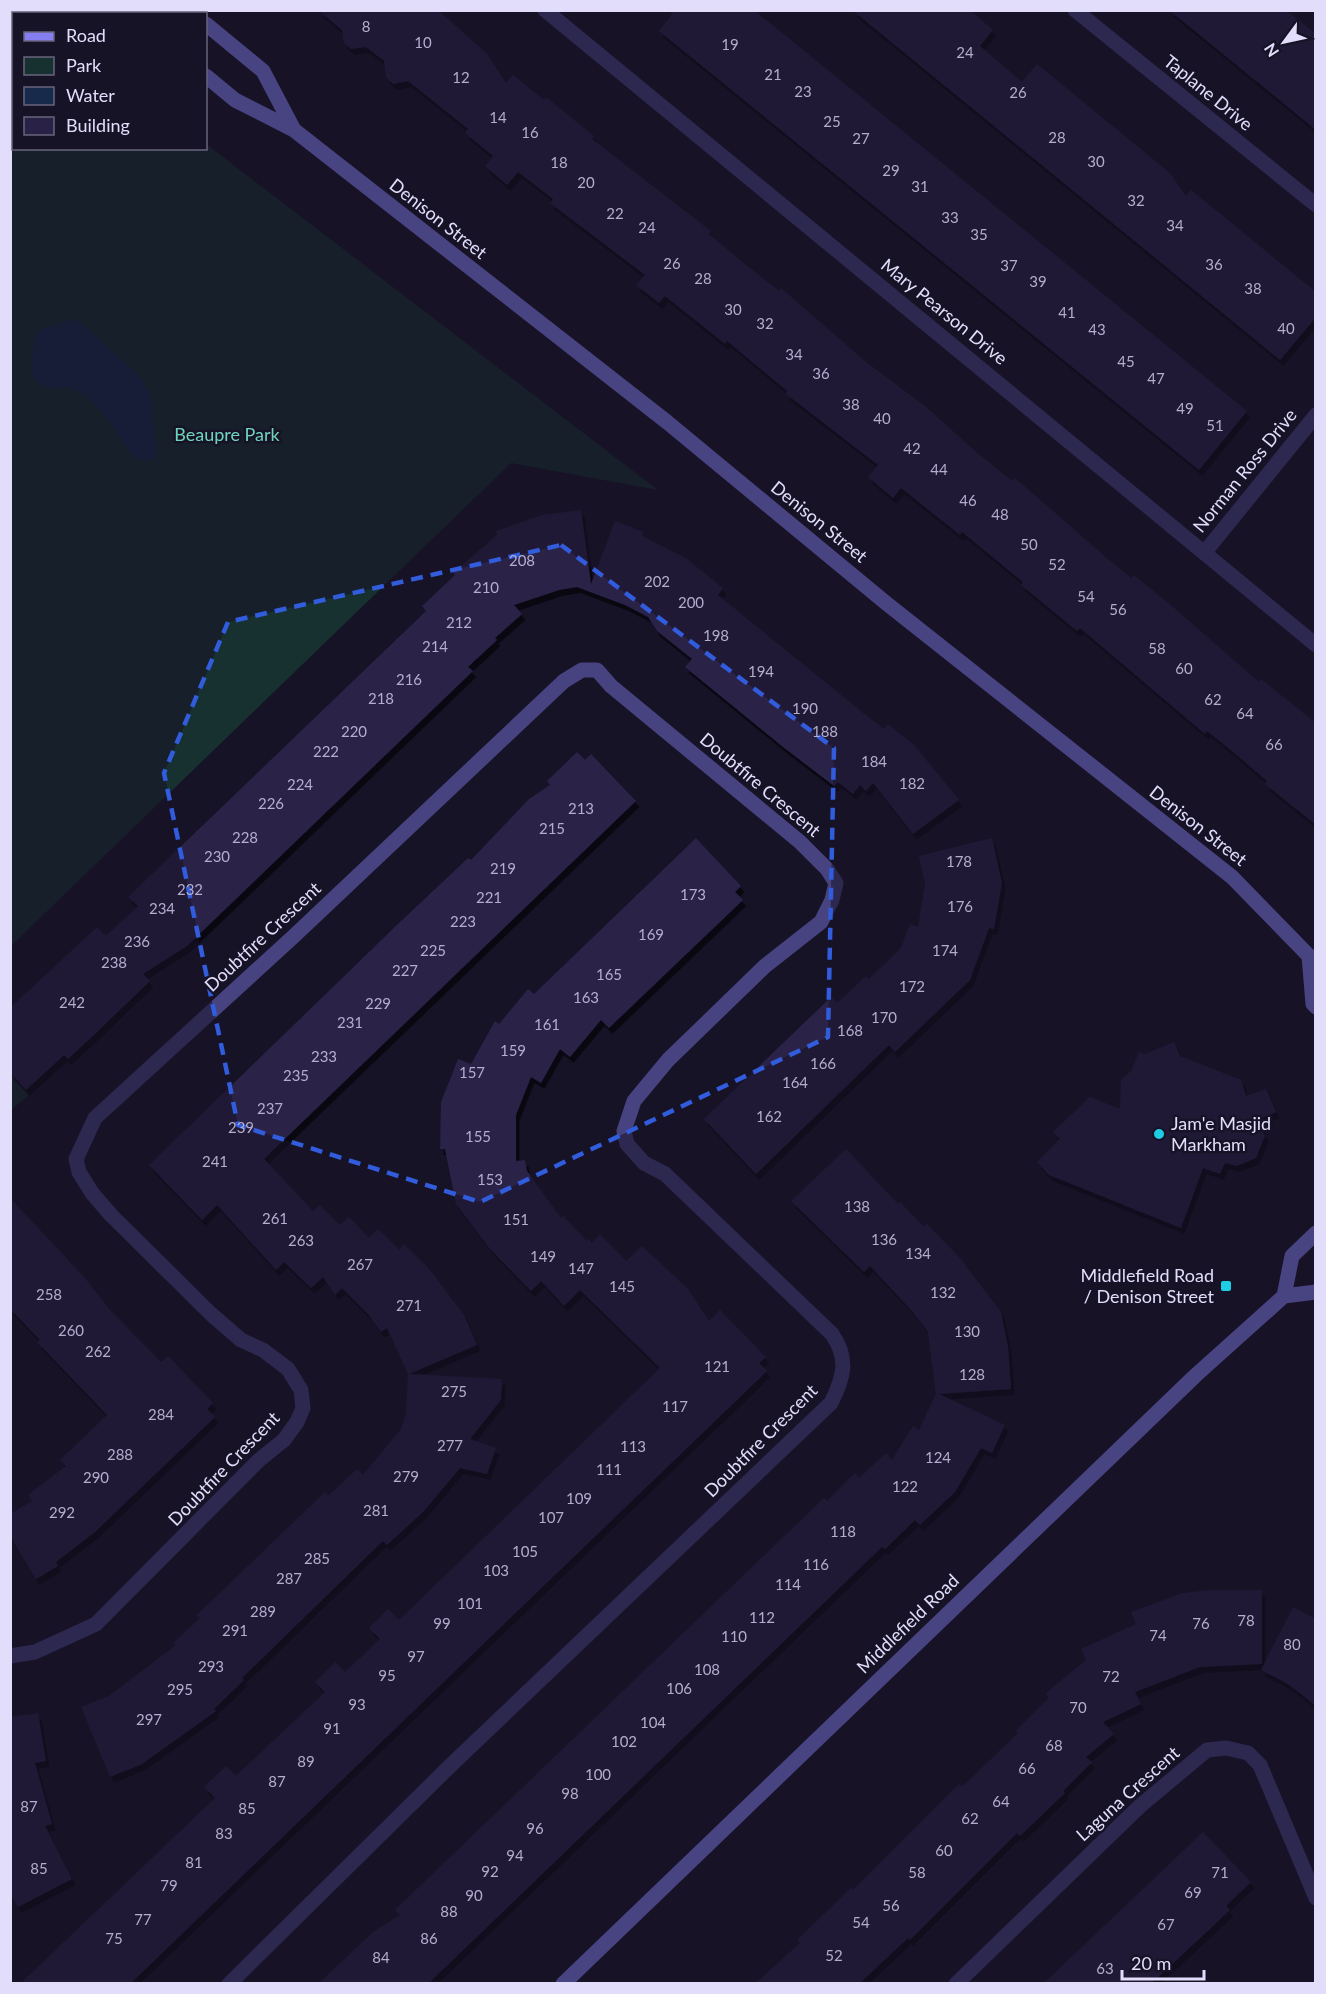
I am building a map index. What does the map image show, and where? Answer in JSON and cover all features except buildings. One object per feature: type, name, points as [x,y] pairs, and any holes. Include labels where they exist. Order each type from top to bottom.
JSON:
[{"type":"street","name":"Mary Pearson Drive","points":[[545,10],[1316,645]]},
{"type":"street","name":"Taplane Drive","points":[[1075,10],[1316,206]]},
{"type":"street","name":"Denison Street","points":[[207,25],[263,71],[294,130]]},
{"type":"street","name":"Denison Street","points":[[207,77],[235,100],[294,130],[667,422],[886,603],[1232,877],[1312,957],[1313,1004],[1316,1007]]},
{"type":"street","name":"Norman Ross Drive","points":[[1205,552],[1316,415]]},
{"type":"street","name":"Doubtfire Crescent","points":[[10,1656],[35,1652],[96,1624],[258,1461],[284,1440],[303,1408],[301,1390],[288,1369],[263,1350],[241,1340],[211,1314],[111,1215],[92,1193],[79,1172],[76,1159],[94,1118],[294,936],[564,681],[582,670],[597,670],[611,686],[800,842],[827,869],[836,883],[832,900],[821,922],[765,966],[668,1060],[634,1101],[624,1131],[627,1144],[644,1163],[665,1174],[832,1334],[841,1348],[845,1370],[842,1381],[831,1403],[451,1765],[229,1983]]},
{"type":"street","points":[[1316,1233],[1292,1256],[1284,1296],[1316,1292]]},
{"type":"street","name":"Middlefield Road","points":[[563,1983],[1166,1403],[1284,1296]]},
{"type":"street","name":"Laguna Crescent","points":[[956,1983],[1140,1806],[1207,1750],[1226,1748],[1248,1753],[1260,1765],[1316,1898]]},
{"type":"highlighted area","points":[[561,545],[834,748],[828,1037],[480,1202],[238,1125],[164,773],[228,622]]},
{"type":"green space","name":"Beaupre Park","points":[[30,10],[33,12],[12,12],[12,150],[207,150],[207,145],[658,490],[511,463],[11,946],[10,11]]},
{"type":"green space","points":[[11,1075],[29,1095],[11,1110]]},
{"type":"water","points":[[72,319],[80,322],[141,378],[150,394],[157,455],[155,459],[146,461],[134,458],[108,420],[84,395],[70,387],[43,387],[35,379],[32,359],[38,331]]},
{"type":"place","name":"Jam'e Masjid Markham","points":[[1159,1134]]},
{"type":"place","name":"Middlefield Road / Denison Street","points":[[1226,1286]]}]
